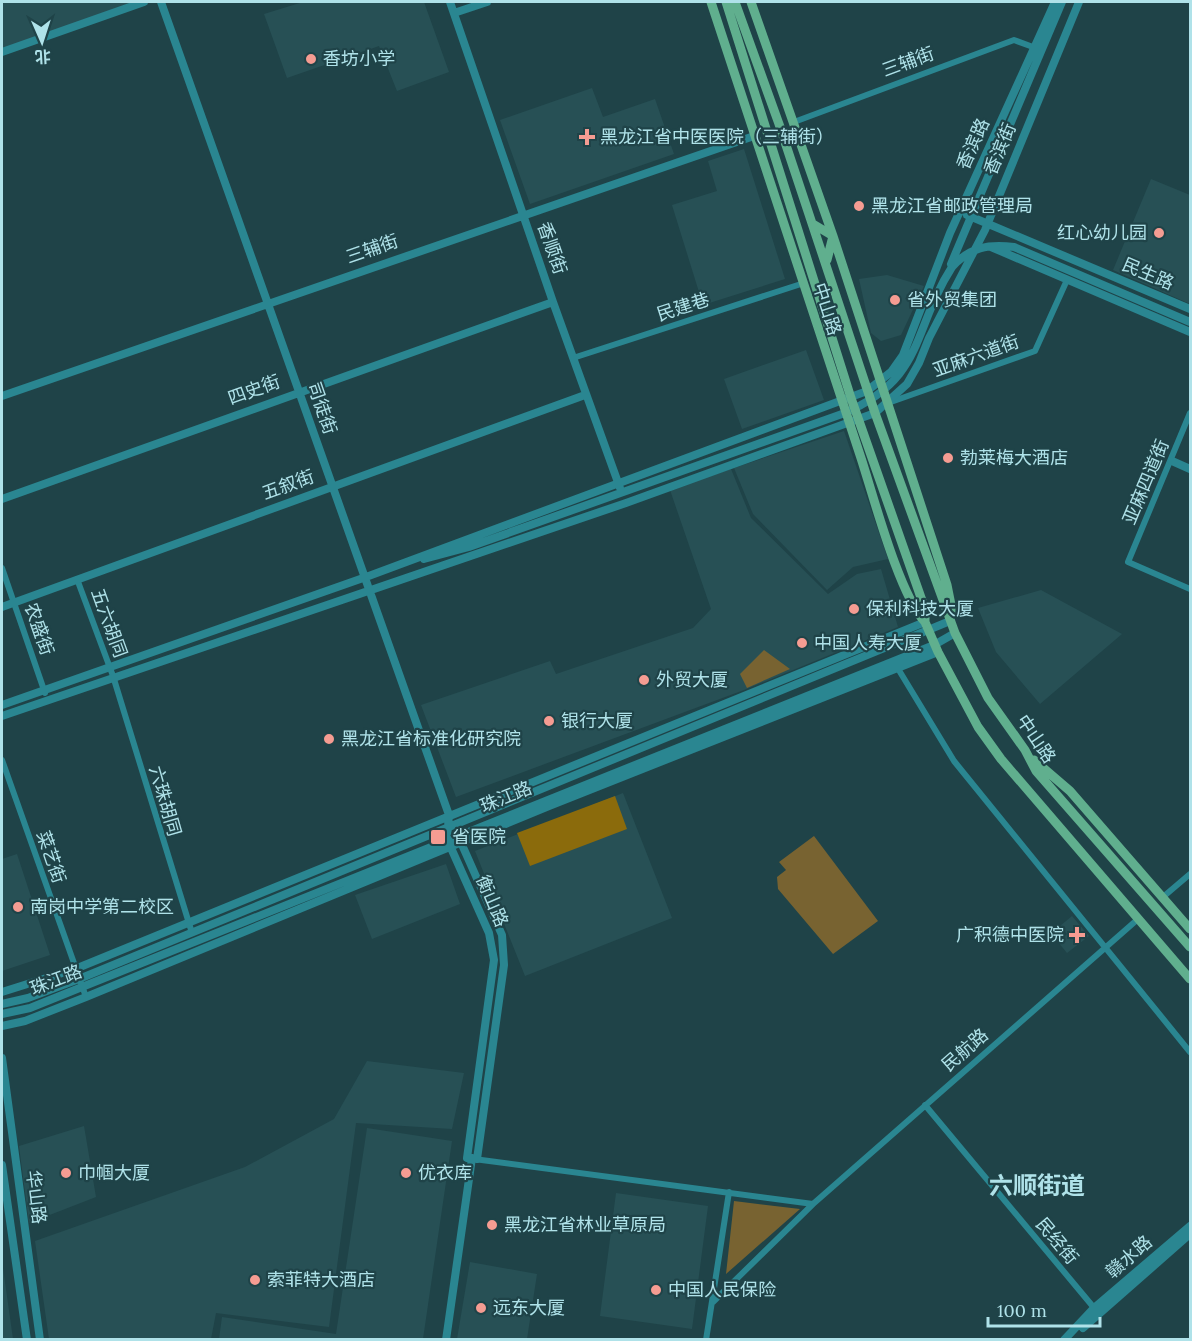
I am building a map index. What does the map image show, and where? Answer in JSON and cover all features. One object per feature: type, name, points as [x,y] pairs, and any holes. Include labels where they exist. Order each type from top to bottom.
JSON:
[{"type":"main road","points":[[2,52],[144,2]]},
{"type":"main road","name":"司徒街","points":[[161,2],[332,487],[366,577],[368,589],[448,815],[449,826]]},
{"type":"main road","name":"香顺街","points":[[450,2],[585,395],[626,503]]},
{"type":"main road","points":[[454,14],[487,2]]},
{"type":"main road","name":"中山路","points":[[711,2],[748,110],[801,284],[914,610],[926,627],[978,727],[1001,759],[1191,980]]},
{"type":"main road","points":[[726,2],[769,139]]},
{"type":"main road","name":"中山路","points":[[735,2],[813,224],[874,412],[955,633],[988,698],[1026,752],[1036,771],[1191,947]]},
{"type":"main road","points":[[751,2],[833,236],[947,585],[951,605],[950,621]]},
{"type":"main road","name":"香滨路","points":[[380,571],[841,402],[867,391],[881,381],[899,362],[912,334],[960,213],[1055,2]]},
{"type":"main road","points":[[2,705],[380,571],[469,547],[843,414],[877,397],[906,366],[1062,2]]},
{"type":"main road","name":"香滨街","points":[[2,716],[113,676],[626,503],[859,420],[888,404],[907,384],[987,224],[1079,2]]},
{"type":"main road","points":[[781,90],[785,142]]},
{"type":"main road","points":[[748,110],[769,139]]},
{"type":"main road","name":"三辅街","points":[[2,396],[754,135]]},
{"type":"main road","name":"中山路","points":[[769,139],[797,219],[851,398],[926,609],[926,627]]},
{"type":"main road","name":"民生路","points":[[960,213],[1191,309]]},
{"type":"main road","points":[[791,251],[797,219]]},
{"type":"main road","points":[[813,224],[833,236]]},
{"type":"main road","points":[[827,266],[828,247],[833,236]]},
{"type":"main road","name":"民生路","points":[[977,241],[1191,332]]},
{"type":"main road","points":[[945,277],[960,258],[978,248],[990,245],[1014,248],[1191,322]]},
{"type":"main road","name":"四史街","points":[[2,499],[553,302]]},
{"type":"main road","name":"五叙街","points":[[2,607],[585,395]]},
{"type":"main road","points":[[1172,462],[1191,469]]},
{"type":"main road","name":"珠江路","points":[[2,992],[75,969],[448,815],[926,627],[950,621]]},
{"type":"main road","name":"珠江路","points":[[2,1014],[30,1008],[192,933],[926,627]]},
{"type":"main road","name":"珠江路","points":[[2,1004],[80,983],[460,839],[897,667],[936,648],[955,633]]},
{"type":"main road","name":"珠江路","points":[[460,839],[936,648]]},
{"type":"main road","points":[[1026,752],[1070,791],[1191,929]]},
{"type":"main road","points":[[449,826],[449,843]]},
{"type":"main road","name":"衡山路","points":[[446,1340],[472,1158],[504,965],[502,935],[460,839],[449,826]]},
{"type":"main road","name":"珠江路","points":[[2,1026],[25,1021],[86,997],[449,843]]},
{"type":"main road","name":"衡山路","points":[[449,843],[489,933],[494,960],[472,1158]]},
{"type":"main road","name":"华山路","points":[[2,1058],[40,1340]]},
{"type":"main road","name":"华山路","points":[[2,1165],[27,1340]]},
{"type":"main road","name":"赣水路","points":[[1064,1340],[1191,1226]]},
{"type":"main road","name":"赣水路","points":[[1072,1340],[1096,1311],[1191,1233]]},
{"type":"street","name":"三辅街","points":[[794,122],[1014,40],[1033,47]]},
{"type":"street","name":"亚麻六道街","points":[[888,404],[1035,351],[1067,280]]},
{"type":"street","name":"民建巷","points":[[573,358],[801,284]]},
{"type":"street","name":"亚麻四道街","points":[[1191,413],[1128,562],[1191,589]]},
{"type":"street","name":"农盛街","points":[[2,568],[48,700]]},
{"type":"street","name":"五六胡同","points":[[77,579],[113,676]]},
{"type":"street","points":[[897,667],[954,761],[1191,1052]]},
{"type":"street","name":"六珠胡同","points":[[113,676],[192,933]]},
{"type":"street","name":"菜艺街","points":[[2,759],[86,997]]},
{"type":"street","points":[[1164,897],[1191,874]]},
{"type":"street","name":"民航路","points":[[712,1303],[813,1204],[924,1104],[1138,920]]},
{"type":"street","name":"民经街","points":[[924,1104],[1096,1311]]},
{"type":"street","points":[[472,1158],[813,1204]]},
{"type":"street","points":[[706,1340],[729,1192]]},
{"type":"shaded area","points":[[2,2],[130,2],[132,6],[2,52]]},
{"type":"shaded area","name":"香坊小学","points":[[303,2],[424,2],[449,72],[397,91],[379,46],[287,78],[264,14]]},
{"type":"shaded area","name":"黑龙江省中医医院（三辅街）","points":[[592,88],[603,117],[655,99],[674,154],[530,204],[500,120]]},
{"type":"shaded area","points":[[744,149],[785,279],[703,305],[672,205],[717,191],[708,161]]},
{"type":"shaded area","name":"红心幼儿园","points":[[1151,179],[1190,195],[1190,304],[1113,270]]},
{"type":"shaded area","points":[[887,275],[924,286],[901,335],[881,341],[871,333],[859,279]]},
{"type":"shaded area","points":[[806,350],[824,400],[742,429],[724,379]]},
{"type":"shaded area","points":[[844,431],[888,559],[853,567],[827,590],[753,514],[734,468]]},
{"type":"shaded area","points":[[731,469],[751,518],[828,594],[857,574],[881,569],[898,627],[744,690],[456,797],[421,705],[550,661],[556,674],[693,628],[711,609],[670,490]]},
{"type":"shaded area","points":[[1041,590],[1122,634],[1040,704],[996,652],[978,608]]},
{"type":"shaded area","points":[[764,650],[790,669],[747,688],[740,674]]},
{"type":"shaded area","points":[[623,793],[672,918],[525,976],[475,851]]},
{"type":"shaded area","points":[[615,796],[627,829],[530,866],[517,833]]},
{"type":"shaded area","points":[[814,836],[878,921],[833,954],[778,889],[777,877],[786,870],[779,862]]},
{"type":"shaded area","name":"南岗中学第二校区","points":[[17,854],[50,955],[2,971],[2,859]]},
{"type":"shaded area","points":[[446,864],[460,904],[372,939],[355,895]]},
{"type":"shaded area","name":"广积德中医院","points":[[1072,916],[1089,936],[1067,953],[1058,942],[1067,934],[1060,926]]},
{"type":"shaded area","points":[[367,1061],[464,1073],[452,1129],[356,1123],[329,1327],[216,1313],[211,1339],[49,1339],[35,1241],[245,1167],[334,1119]]},
{"type":"shaded area","points":[[84,1126],[96,1197],[29,1223],[19,1146]]},
{"type":"shaded area","points":[[367,1128],[452,1141],[423,1339],[219,1339],[222,1317],[336,1334]]},
{"type":"shaded area","points":[[616,1193],[708,1206],[692,1329],[600,1316]]},
{"type":"shaded area","points":[[734,1201],[800,1209],[726,1274]]},
{"type":"shaded area","points":[[2,1261],[13,1339],[2,1339]]},
{"type":"shaded area","points":[[470,1262],[537,1274],[527,1339],[457,1339]]},
{"type":"place","name":"香坊小学","points":[[311,59]]},
{"type":"place","name":"黑龙江省中医医院（三辅街）","points":[[587,137]]},
{"type":"place","name":"黑龙江省邮政管理局","points":[[859,206]]},
{"type":"place","name":"红心幼儿园","points":[[1159,233]]},
{"type":"place","name":"省外贸集团","points":[[895,300]]},
{"type":"place","name":"勃莱梅大酒店","points":[[948,458]]},
{"type":"place","name":"保利科技大厦","points":[[854,609]]},
{"type":"place","name":"中国人寿大厦","points":[[802,643]]},
{"type":"place","name":"外贸大厦","points":[[644,680]]},
{"type":"place","name":"银行大厦","points":[[549,721]]},
{"type":"place","name":"黑龙江省标准化研究院","points":[[329,739]]},
{"type":"place","name":"省医院","points":[[438,837]]},
{"type":"place","name":"南岗中学第二校区","points":[[18,907]]},
{"type":"place","name":"广积德中医院","points":[[1077,935]]},
{"type":"place","name":"巾帼大厦","points":[[66,1173]]},
{"type":"place","name":"优衣库","points":[[406,1173]]},
{"type":"place","name":"黑龙江省林业草原局","points":[[492,1225]]},
{"type":"place","name":"索菲特大酒店","points":[[255,1280]]},
{"type":"place","name":"中国人民保险","points":[[656,1290]]},
{"type":"place","name":"远东大厦","points":[[481,1308]]},
{"type":"district","name":"六顺街道","points":[[1037,1186]]}]
